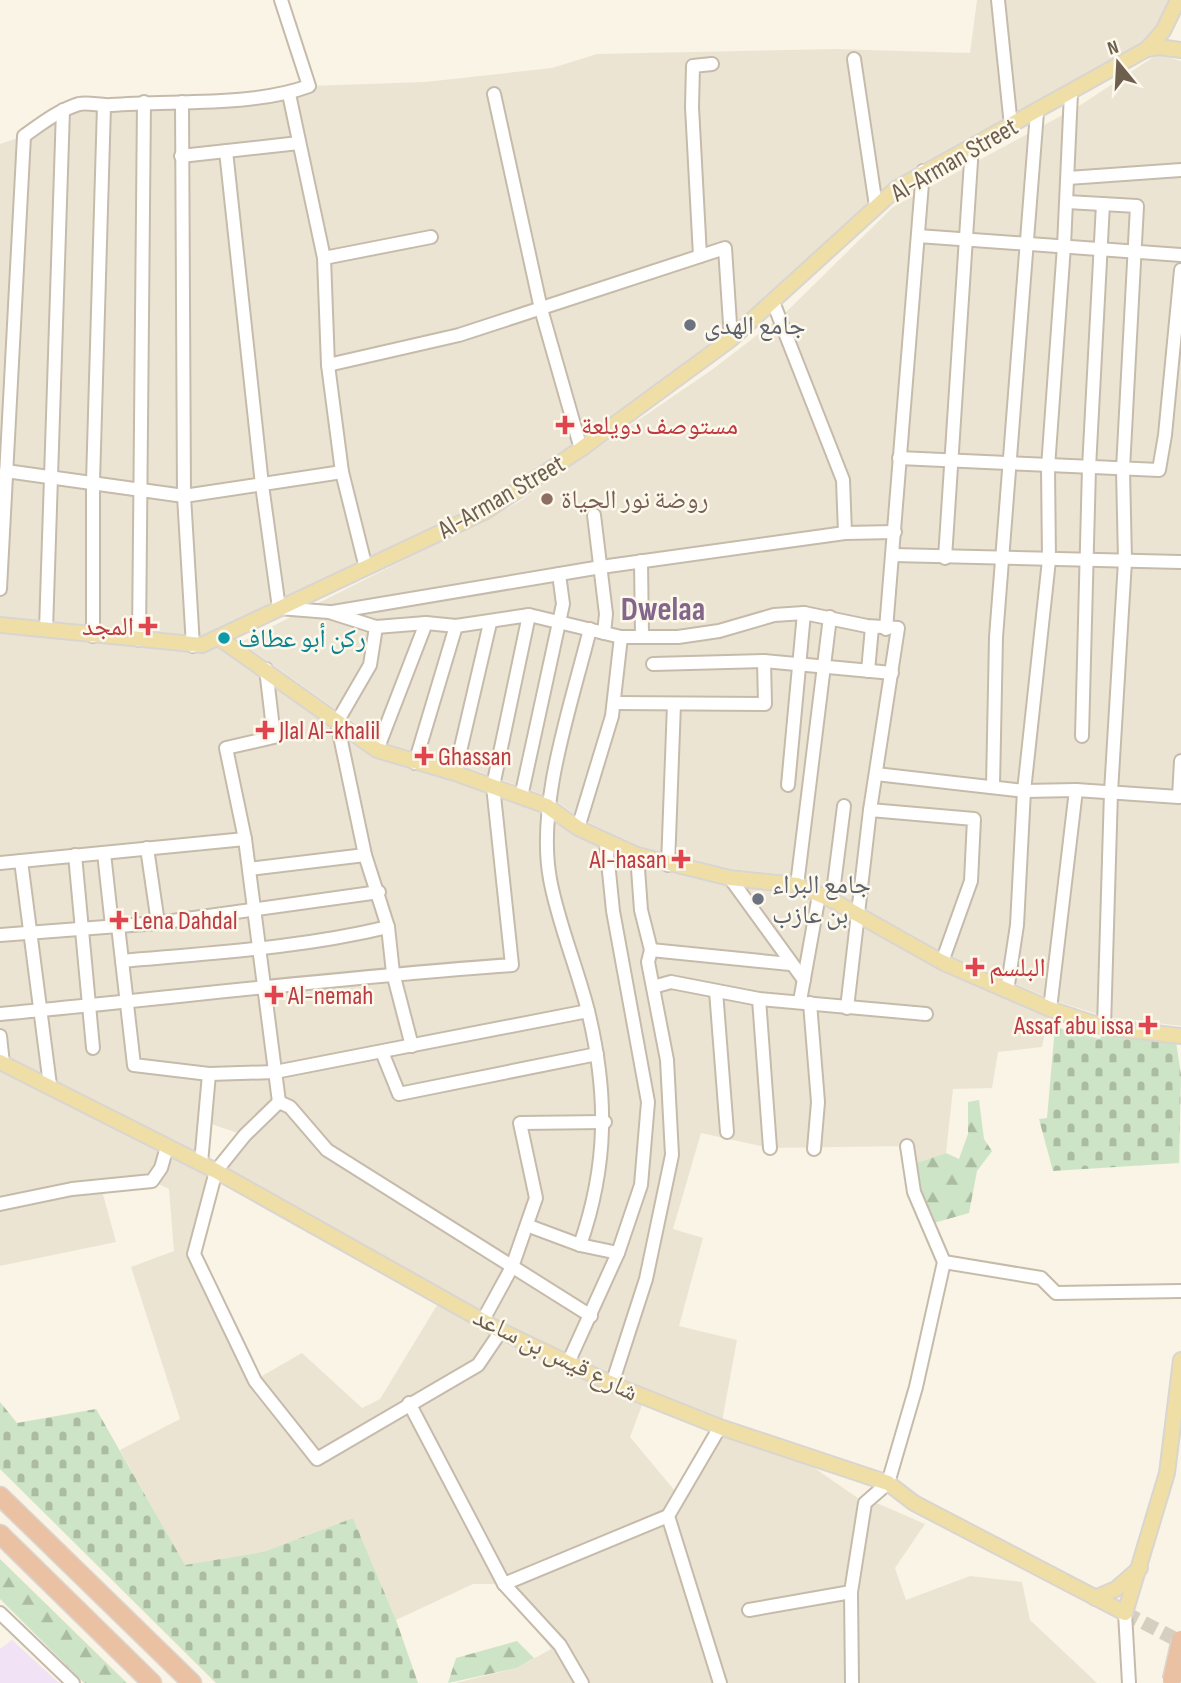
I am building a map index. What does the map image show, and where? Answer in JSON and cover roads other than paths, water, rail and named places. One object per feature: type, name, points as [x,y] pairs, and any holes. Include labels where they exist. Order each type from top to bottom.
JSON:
[{"type":"highway","points":[[0,1496],[191,1683]]},
{"type":"highway","points":[[0,1534],[152,1683]]},
{"type":"highway","points":[[1171,1681],[1181,1640]]},
{"type":"main road","name":"Al-Arman Street","points":[[0,625],[193,646],[219,638],[486,511],[581,449],[731,340],[876,206],[923,171],[1037,112],[1147,49],[1163,31],[1178,0]]},
{"type":"main road","points":[[1147,49],[1159,47],[1181,50]]},
{"type":"main road","points":[[219,638],[377,750],[455,773],[547,806],[578,828],[606,842],[668,865],[730,878],[797,885],[825,897],[942,962],[1050,1009],[1104,1027],[1181,1035]]},
{"type":"main road","name":"شارع قيس بن ساعد","points":[[1,1063],[50,1085],[216,1171],[500,1331],[612,1384],[720,1427],[888,1483],[914,1503],[1125,1613]]},
{"type":"main road","points":[[1125,1613],[1141,1567],[1167,1473],[1181,1360]]},
{"type":"main road","points":[[1095,1598],[1115,1589],[1141,1567]]},
{"type":"street","points":[[0,589],[24,136],[63,110],[83,103],[104,106],[289,94],[309,86],[281,0]]},
{"type":"street","points":[[998,0],[1011,126]]},
{"type":"street","points":[[855,59],[876,206]]},
{"type":"street","points":[[700,257],[692,107],[693,66],[712,64]]},
{"type":"street","points":[[494,93],[541,309],[581,449]]},
{"type":"street","points":[[1007,991],[1017,925],[1024,791],[1048,559],[1048,467],[1067,202],[1071,93]]},
{"type":"street","points":[[289,94],[324,258],[328,365],[342,472],[366,568]]},
{"type":"street","points":[[139,640],[138,490],[143,435],[144,102]]},
{"type":"street","points":[[181,102],[184,496],[193,646]]},
{"type":"street","points":[[93,636],[93,482],[104,106]]},
{"type":"street","points":[[46,630],[63,110]]},
{"type":"street","points":[[993,786],[996,637],[1029,244],[1037,112]]},
{"type":"street","points":[[181,156],[299,143]]},
{"type":"street","points":[[945,558],[972,146]]},
{"type":"street","points":[[226,151],[262,485],[279,608],[329,612],[376,627],[426,623],[456,626],[529,615],[621,636],[642,637],[678,637],[719,631],[774,615],[804,613],[872,627],[898,628],[870,810],[847,1008]]},
{"type":"street","points":[[1068,178],[1181,170]]},
{"type":"street","points":[[886,629],[923,171]]},
{"type":"street","points":[[1067,202],[1137,206],[1137,251],[1123,469],[1125,561],[1111,792],[1104,1027]]},
{"type":"street","points":[[1082,736],[1089,560],[1089,468],[1103,204]]},
{"type":"street","points":[[918,236],[1181,254]]},
{"type":"street","points":[[324,258],[431,237]]},
{"type":"street","points":[[328,365],[459,335],[725,248],[731,340]]},
{"type":"street","points":[[899,458],[1010,466],[1159,470],[1181,271]]},
{"type":"street","points":[[773,302],[843,480],[845,533]]},
{"type":"street","points":[[6,471],[184,496],[342,472]]},
{"type":"street","points":[[594,515],[606,614],[604,632]]},
{"type":"street","points":[[329,612],[641,561],[845,533],[895,532]]},
{"type":"street","points":[[893,555],[1181,562]]},
{"type":"street","points":[[641,561],[642,637]]},
{"type":"street","points":[[521,797],[560,622],[563,604],[559,574]]},
{"type":"street","points":[[788,785],[804,613]]},
{"type":"street","points":[[0,1014],[88,1008],[393,974],[512,965],[493,786],[529,615]]},
{"type":"street","points":[[797,885],[830,617]]},
{"type":"street","points":[[377,750],[426,623]]},
{"type":"street","points":[[455,773],[490,623]]},
{"type":"street","points":[[415,763],[456,626]]},
{"type":"street","points":[[376,627],[370,665],[337,722],[365,855],[388,927],[393,974],[412,1046]]},
{"type":"street","points":[[868,671],[872,627]]},
{"type":"street","points":[[580,1245],[592,1209],[605,1122],[603,1086],[588,1011],[550,877],[547,806],[590,629]]},
{"type":"street","points":[[578,828],[614,703],[621,636]]},
{"type":"street","points":[[653,664],[764,661],[892,673]]},
{"type":"street","points":[[614,703],[765,704],[764,661]]},
{"type":"street","points":[[266,670],[274,737],[226,748],[245,839],[279,1102]]},
{"type":"street","points":[[668,865],[674,704]]},
{"type":"street","points":[[876,774],[1024,791],[1076,790],[1179,797],[1181,761]]},
{"type":"street","points":[[1050,1009],[1076,790]]},
{"type":"street","points":[[814,1149],[818,1102],[804,981],[844,806]]},
{"type":"street","points":[[870,810],[974,819],[971,881],[942,962]]},
{"type":"street","points":[[0,863],[245,839]]},
{"type":"street","points":[[568,1363],[618,1253],[641,1185],[648,1101],[612,911],[606,842]]},
{"type":"street","points":[[147,848],[158,923]]},
{"type":"street","points":[[104,853],[122,961],[134,1065],[209,1073],[275,1072],[588,1011]]},
{"type":"street","points":[[75,855],[93,1048]]},
{"type":"street","points":[[249,869],[365,855]]},
{"type":"street","points":[[612,1384],[646,1279],[672,1155],[667,1060],[648,962],[651,950],[641,910],[637,855]]},
{"type":"street","points":[[21,861],[50,1085]]},
{"type":"street","points":[[730,878],[804,981]]},
{"type":"street","points":[[0,935],[81,931],[158,923],[379,892]]},
{"type":"street","points":[[122,961],[259,949],[348,937],[388,927]]},
{"type":"street","points":[[651,950],[790,964]]},
{"type":"street","points":[[653,987],[671,982],[759,999],[926,1014]]},
{"type":"street","points":[[716,991],[727,1132]]},
{"type":"street","points":[[759,999],[770,1148]]},
{"type":"street","points":[[0,1036],[1,1063]]},
{"type":"street","points":[[382,1052],[399,1094],[597,1054]]},
{"type":"street","points":[[201,1163],[209,1073]]},
{"type":"street","points":[[279,1102],[290,1107],[327,1150],[590,1315]]},
{"type":"street","points":[[279,1102],[245,1135],[216,1171],[194,1254],[255,1381],[317,1459],[478,1365],[500,1331]]},
{"type":"street","points":[[484,1320],[512,1267],[529,1226],[536,1198],[520,1123],[605,1122]]},
{"type":"street","points":[[852,1683],[851,1591],[865,1503],[888,1483],[916,1387],[944,1262],[914,1192],[907,1146]]},
{"type":"street","points":[[0,1204],[72,1189],[152,1181],[161,1168],[167,1147]]},
{"type":"street","points":[[529,1226],[580,1245],[618,1253]]},
{"type":"street","points":[[944,1262],[1041,1278],[1056,1293],[1181,1292]]},
{"type":"street","points":[[409,1403],[504,1584],[560,1645],[582,1683]]},
{"type":"street","points":[[504,1584],[668,1516],[720,1427]]},
{"type":"street","points":[[668,1516],[716,1682]]},
{"type":"street","points":[[748,1610],[851,1591]]},
{"type":"street","points":[[0,1613],[73,1683]]},
{"type":"street","points":[[1125,1613],[1129,1683]]},
{"type":"tunnel","points":[[1125,1613],[1181,1642]]},
{"type":"place","name":"جامع الهدى","points":[[690,325]]},
{"type":"place","name":"مستوصف دويلعة","points":[[565,425]]},
{"type":"place","name":"روضة نور الحياة","points":[[547,499]]},
{"type":"place","name":"المجد","points":[[148,626]]},
{"type":"place","name":"ركن أبو عطاف","points":[[224,638]]},
{"type":"place","name":"Jlal Al-khalil","points":[[265,730]]},
{"type":"place","name":"Ghassan","points":[[424,756]]},
{"type":"place","name":"Al-hasan","points":[[681,859]]},
{"type":"place","name":"جامع البراء بن عازب","points":[[758,899]]},
{"type":"place","name":"Lena Dahdal","points":[[119,920]]},
{"type":"place","name":"البلسم","points":[[975,967]]},
{"type":"place","name":"Al-nemah","points":[[274,995]]},
{"type":"place","name":"Assaf abu issa","points":[[1148,1025]]},
{"type":"district","name":"Dwelaa","points":[[663,608]]}]
